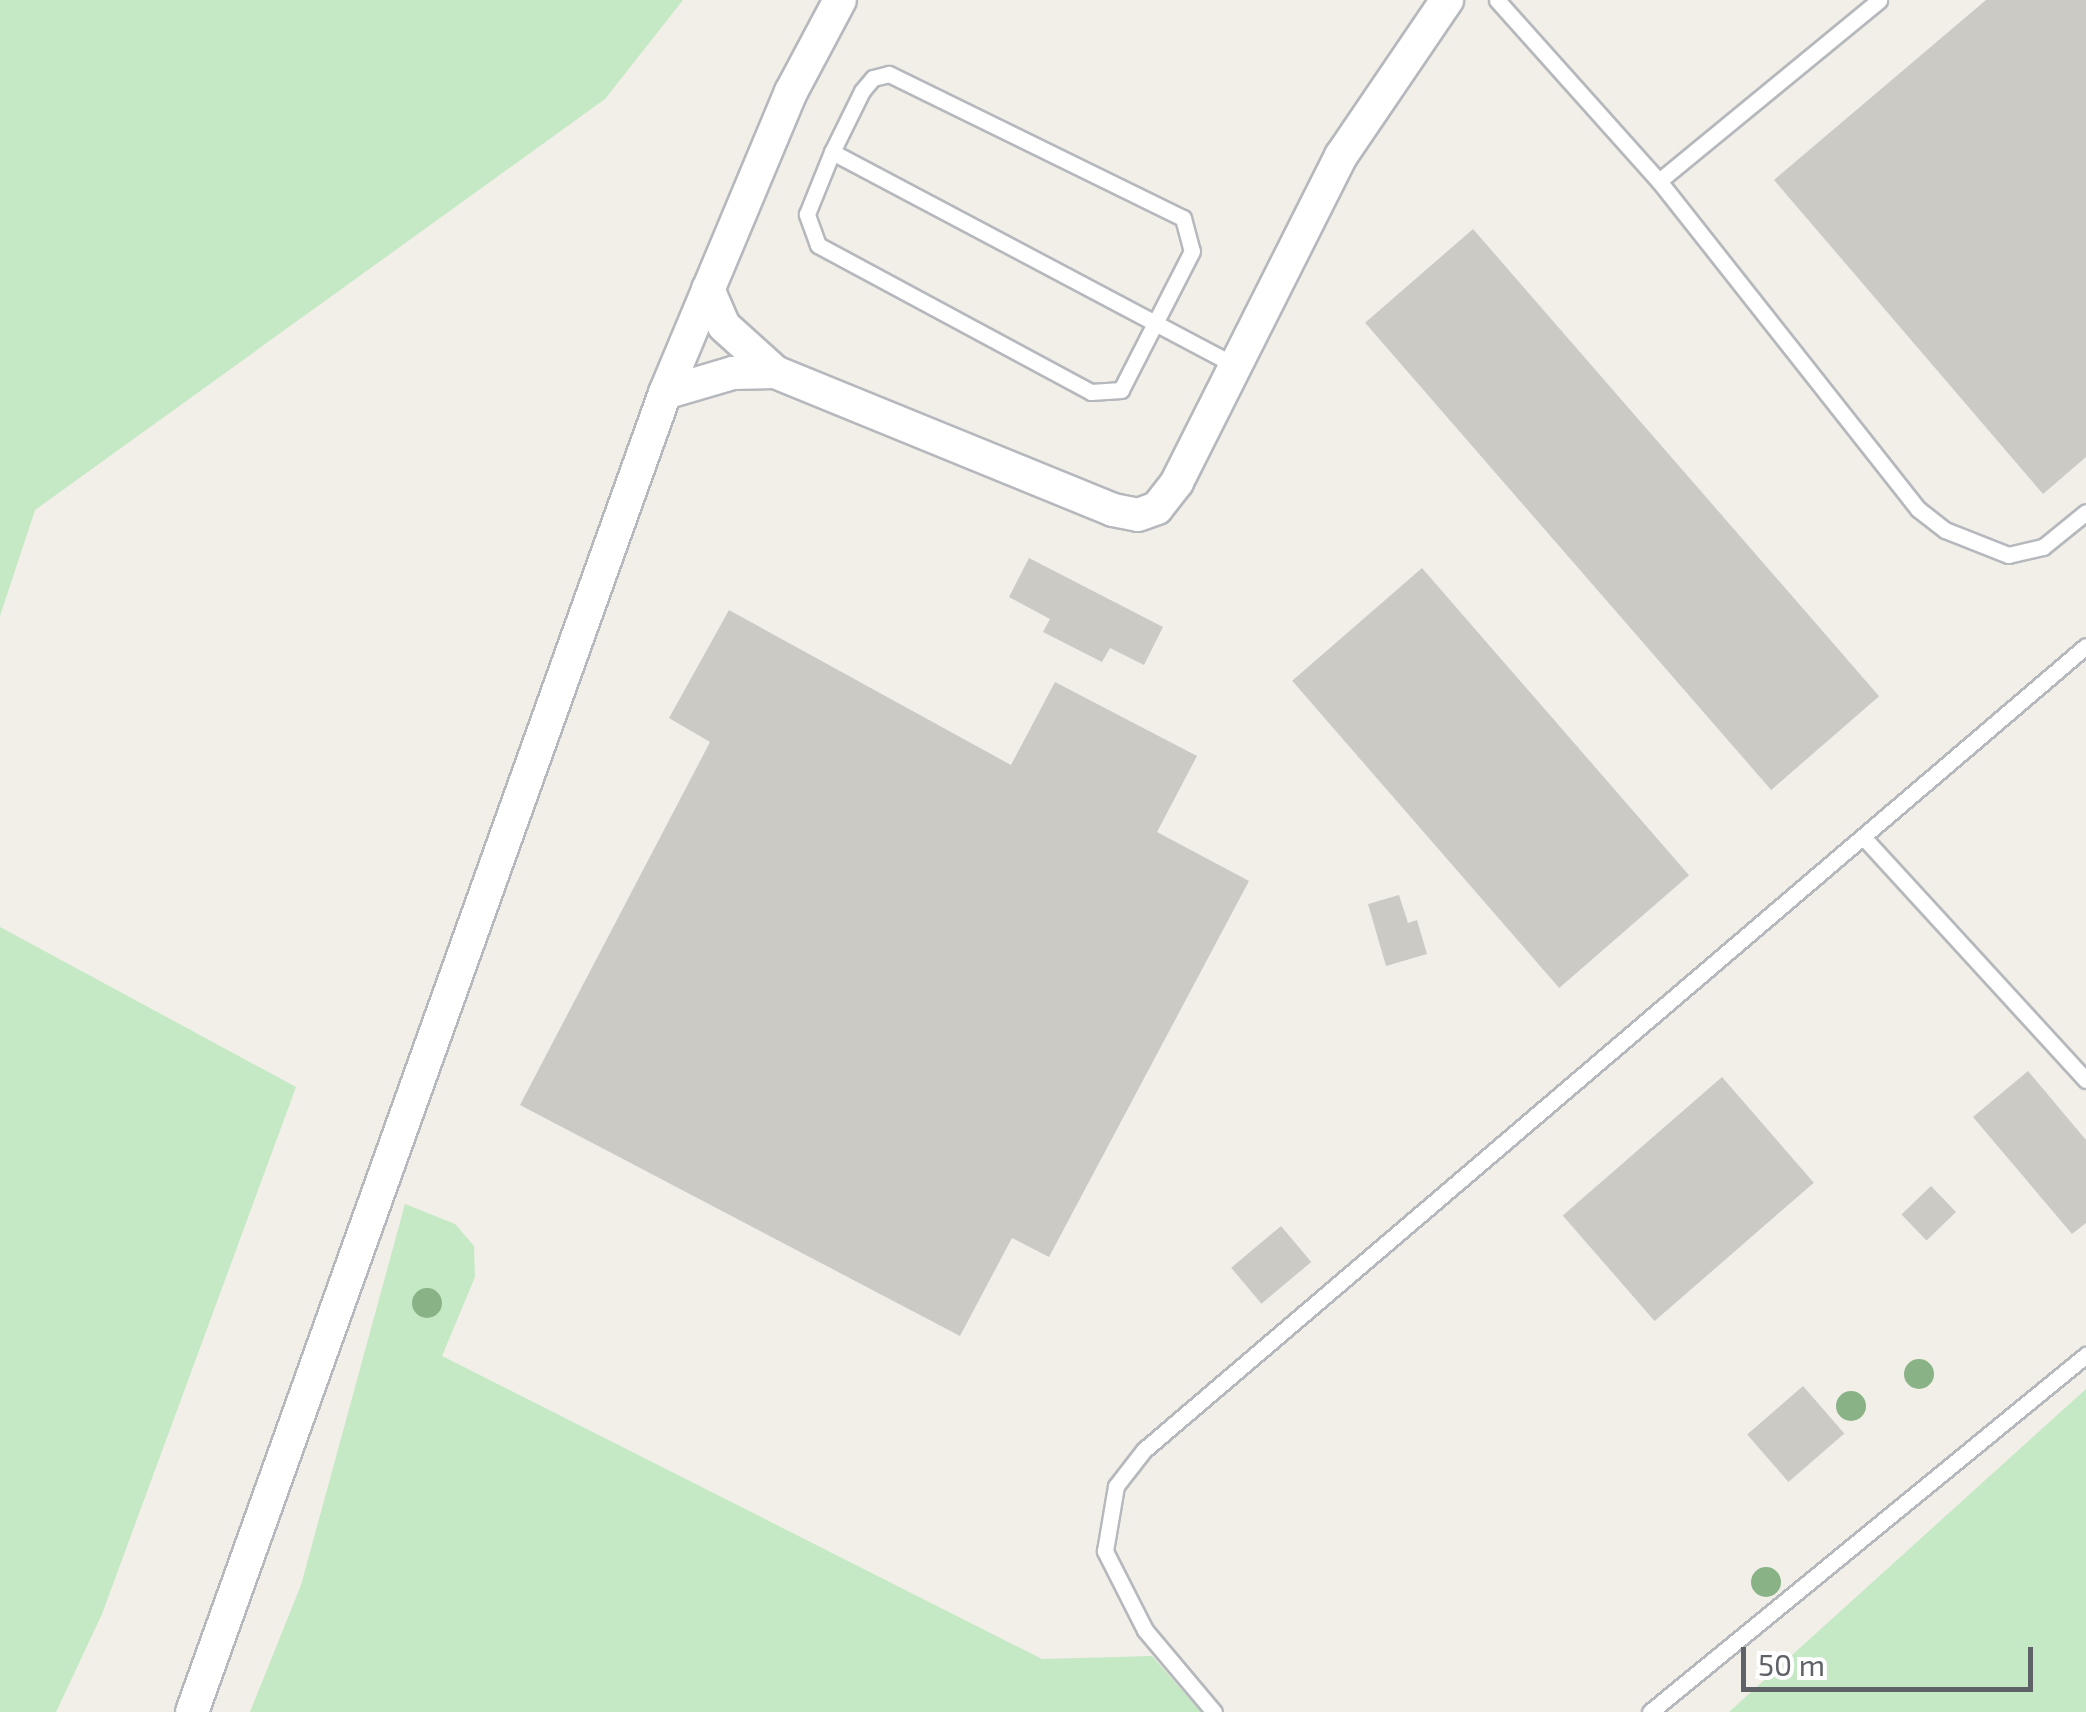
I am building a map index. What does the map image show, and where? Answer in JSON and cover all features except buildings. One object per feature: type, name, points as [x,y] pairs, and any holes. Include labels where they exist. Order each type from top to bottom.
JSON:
[{"type":"street","points":[[192,1712],[665,393],[791,92],[840,0]]},
{"type":"street","points":[[708,289],[724,326],[775,372],[1076,496],[1138,515],[1168,497],[1341,156],[1447,0]]},
{"type":"street","points":[[665,393],[733,373],[775,372]]},
{"type":"lane","points":[[1498,0],[1659,182],[1918,509],[1945,530],[2008,554],[2043,547],[2086,512]]},
{"type":"lane","points":[[1659,182],[1879,0]]},
{"type":"lane","points":[[889,74],[1184,218],[1192,251],[1158,324],[1121,390],[1091,392],[832,258],[808,229],[807,214],[862,91],[873,78],[889,74]]},
{"type":"lane","points":[[832,152],[1234,366]]},
{"type":"lane","points":[[1214,1712],[1122,1592],[1105,1551],[1116,1486],[1159,1438],[1865,839],[2086,646]]},
{"type":"lane","points":[[1865,839],[2086,1080]]},
{"type":"lane","points":[[1650,1712],[2086,1356]]},
{"type":"green space","points":[[0,0],[683,0],[605,99],[35,510],[0,616]]},
{"type":"green space","points":[[0,927],[296,1087],[102,1614],[56,1712],[0,1712]]},
{"type":"green space","points":[[405,1204],[455,1224],[474,1246],[475,1277],[442,1356],[1042,1659],[1152,1656],[1201,1712],[250,1712],[301,1585]]},
{"type":"green space","points":[[2086,1389],[2086,1712],[1729,1712]]}]
